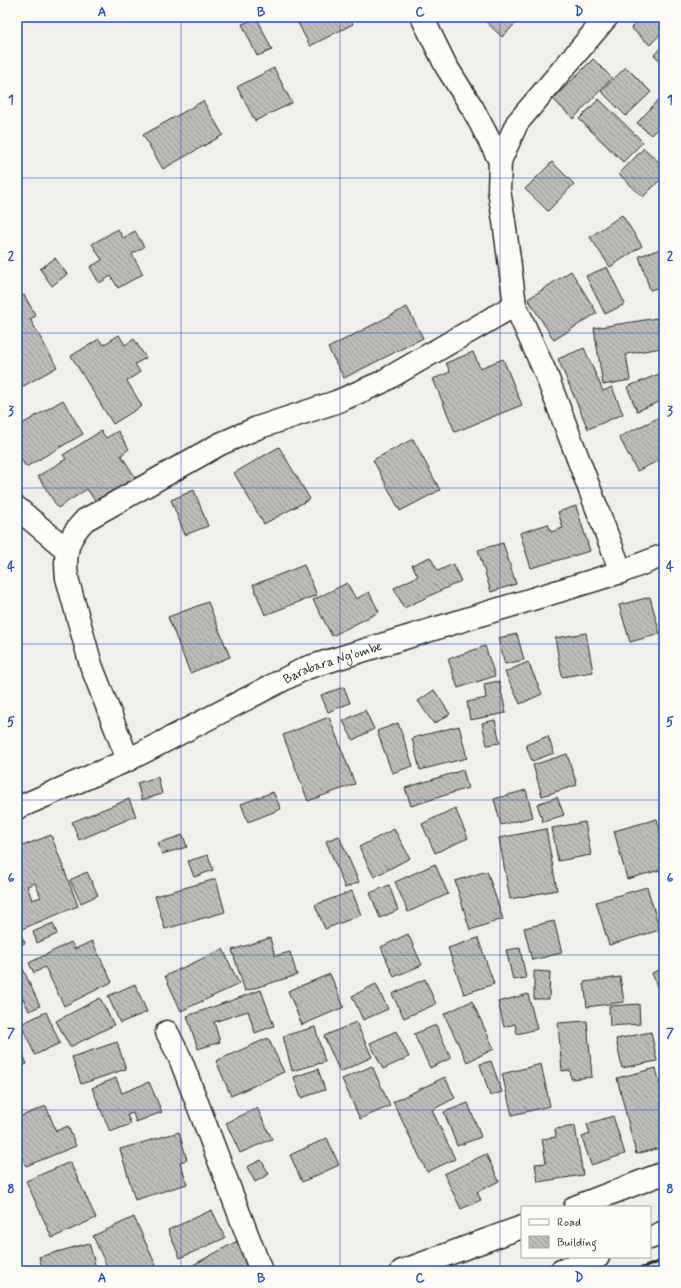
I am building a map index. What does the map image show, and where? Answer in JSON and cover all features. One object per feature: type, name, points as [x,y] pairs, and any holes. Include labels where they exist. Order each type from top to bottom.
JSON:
[{"type":"street","points":[[422,17],[446,66],[473,109],[500,161]]},
{"type":"street","points":[[607,17],[517,123],[500,161],[499,190],[515,305],[546,374],[621,572]]},
{"type":"street","points":[[128,760],[91,665],[67,578],[65,564],[66,550],[74,530],[85,520],[220,444],[257,428],[336,402],[361,392],[515,305]]},
{"type":"street","points":[[17,508],[66,550]]},
{"type":"street","name":"Barabara Ng'ombe","points":[[17,808],[128,760],[306,668],[621,572],[664,555]]},
{"type":"street","points":[[167,1032],[180,1058],[260,1271]]},
{"type":"street","points":[[578,1206],[664,1173]]},
{"type":"street","points":[[402,1271],[521,1227]]},
{"type":"street","points":[[651,1238],[664,1232]]},
{"type":"street","points":[[561,1271],[595,1258]]},
{"type":"building","points":[[301,17],[350,17],[353,24],[310,46],[296,19]]},
{"type":"building","points":[[481,17],[522,17],[502,37]]},
{"type":"building","points":[[641,17],[664,17],[664,30],[650,45],[631,28]]},
{"type":"building","points":[[257,18],[272,50],[257,56],[242,24]]},
{"type":"building","points":[[664,44],[664,64],[654,55]]},
{"type":"building","points":[[593,59],[612,78],[573,119],[553,99]]},
{"type":"building","points":[[626,67],[651,92],[626,116],[601,91]]},
{"type":"building","points":[[274,68],[292,103],[255,121],[237,87]]},
{"type":"building","points":[[664,94],[664,133],[658,128],[651,135],[637,123]]},
{"type":"building","points":[[599,99],[643,142],[623,162],[579,119]]},
{"type":"building","points":[[203,101],[223,135],[163,169],[143,135]]},
{"type":"building","points":[[644,148],[664,167],[664,176],[643,197],[619,174]]},
{"type":"building","points":[[552,162],[574,184],[548,211],[525,189]]},
{"type":"building","points":[[622,215],[642,246],[610,267],[590,237]]},
{"type":"building","points":[[118,229],[123,238],[135,231],[144,247],[132,254],[143,274],[118,288],[111,276],[99,283],[90,267],[102,260],[92,244]]},
{"type":"building","points":[[664,248],[664,286],[650,290],[639,256]]},
{"type":"building","points":[[55,258],[67,274],[52,286],[40,269]]},
{"type":"building","points":[[607,267],[625,304],[605,314],[586,276]]},
{"type":"building","points":[[571,271],[597,313],[554,340],[528,299]]},
{"type":"building","points":[[24,295],[36,316],[30,319],[57,367],[20,388],[17,382],[17,299]]},
{"type":"building","points":[[407,307],[423,338],[344,378],[328,348]]},
{"type":"building","points":[[657,318],[662,348],[626,354],[630,380],[603,385],[594,328]]},
{"type":"building","points":[[119,335],[125,345],[134,339],[146,358],[135,364],[140,372],[127,381],[142,406],[113,424],[71,356],[99,339],[103,345]]},
{"type":"building","points":[[584,348],[603,391],[612,387],[623,414],[588,429],[558,359]]},
{"type":"building","points":[[473,352],[480,368],[503,359],[522,405],[455,432],[433,379],[450,372],[446,363]]},
{"type":"building","points":[[664,372],[664,400],[637,411],[627,387]]},
{"type":"building","points":[[63,400],[83,434],[26,467],[17,452],[17,427]]},
{"type":"building","points":[[664,415],[664,458],[637,471],[619,437]]},
{"type":"building","points":[[101,431],[106,438],[118,431],[129,449],[121,455],[137,480],[98,505],[87,489],[58,508],[38,476],[66,459],[63,455]]},
{"type":"building","points":[[413,439],[440,490],[400,511],[373,460]]},
{"type":"building","points":[[279,447],[310,499],[264,524],[234,473]]},
{"type":"building","points":[[194,490],[208,526],[185,535],[171,500]]},
{"type":"building","points":[[576,506],[590,551],[531,568],[520,533],[548,524],[551,532],[563,528],[558,512]]},
{"type":"building","points":[[503,543],[516,584],[491,592],[478,550]]},
{"type":"building","points":[[430,557],[438,571],[453,564],[461,581],[404,608],[394,588],[418,576],[412,565]]},
{"type":"building","points":[[304,565],[317,595],[265,615],[253,585]]},
{"type":"building","points":[[347,583],[356,599],[369,592],[379,612],[332,636],[313,600]]},
{"type":"building","points":[[650,597],[660,634],[630,642],[619,605]]},
{"type":"building","points":[[208,602],[230,657],[190,673],[168,617]]},
{"type":"building","points":[[586,633],[593,672],[562,677],[555,638]]},
{"type":"building","points":[[517,634],[524,660],[505,664],[498,638]]},
{"type":"building","points":[[485,646],[495,676],[458,688],[448,659]]},
{"type":"building","points":[[528,662],[542,694],[520,704],[505,672]]},
{"type":"building","points":[[499,681],[506,713],[470,720],[467,702],[486,698],[484,684]]},
{"type":"building","points":[[344,687],[350,703],[328,712],[321,695]]},
{"type":"building","points":[[434,690],[450,714],[434,724],[418,701]]},
{"type":"building","points":[[365,710],[374,729],[353,740],[343,721]]},
{"type":"building","points":[[329,717],[355,784],[308,801],[283,735]]},
{"type":"building","points":[[495,720],[500,743],[487,745],[482,723]]},
{"type":"building","points":[[398,723],[413,766],[392,773],[377,731]]},
{"type":"building","points":[[459,726],[467,758],[420,770],[412,738]]},
{"type":"building","points":[[548,736],[554,753],[532,761],[526,745]]},
{"type":"building","points":[[567,754],[577,785],[542,796],[533,765]]},
{"type":"building","points":[[463,770],[468,788],[411,806],[405,788]]},
{"type":"building","points":[[158,777],[162,794],[142,800],[137,783]]},
{"type":"building","points":[[526,790],[533,817],[501,825],[494,799]]},
{"type":"building","points":[[273,792],[281,809],[248,822],[241,804]]},
{"type":"building","points":[[557,797],[564,815],[543,822],[537,804]]},
{"type":"building","points":[[129,799],[136,816],[79,840],[72,822]]},
{"type":"building","points":[[455,808],[468,838],[435,853],[422,824]]},
{"type":"building","points":[[657,819],[664,845],[664,869],[627,879],[614,831]]},
{"type":"building","points":[[585,822],[591,855],[558,861],[552,828]]},
{"type":"building","points":[[394,829],[410,858],[374,877],[359,847]]},
{"type":"building","points":[[546,829],[557,890],[510,899],[499,838]]},
{"type":"building","points":[[51,835],[78,906],[17,931],[17,848]],"holes":[[[35,883],[41,897],[32,900],[27,886]]]},
{"type":"building","points":[[183,835],[187,847],[162,854],[158,843]]},
{"type":"building","points":[[339,836],[359,882],[345,888],[326,841]]},
{"type":"building","points":[[208,855],[213,870],[194,877],[188,861]]},
{"type":"building","points":[[435,864],[448,894],[408,912],[395,882]]},
{"type":"building","points":[[487,871],[503,919],[470,930],[455,881]]},
{"type":"building","points":[[87,872],[98,895],[81,903],[70,880]]},
{"type":"building","points":[[216,879],[225,912],[165,929],[155,896]]},
{"type":"building","points":[[389,885],[398,910],[380,918],[370,893]]},
{"type":"building","points":[[647,887],[660,930],[609,945],[596,902]]},
{"type":"building","points":[[352,891],[361,915],[325,929],[315,905]]},
{"type":"building","points":[[554,921],[562,953],[532,960],[524,928]]},
{"type":"building","points":[[53,923],[57,934],[37,943],[33,932]]},
{"type":"building","points":[[408,934],[422,965],[394,977],[381,947]]},
{"type":"building","points":[[21,935],[25,943],[17,946],[17,937]]},
{"type":"building","points":[[270,938],[275,956],[290,952],[297,975],[245,991],[232,950]]},
{"type":"building","points":[[478,938],[494,984],[464,994],[448,948]]},
{"type":"building","points":[[92,941],[112,982],[64,1006],[45,967],[34,973],[29,963],[71,942],[75,949]]},
{"type":"building","points":[[520,948],[526,978],[513,980],[506,950]]},
{"type":"building","points":[[223,949],[239,984],[181,1011],[165,976]]},
{"type":"building","points":[[17,956],[40,1006],[29,1011],[17,986]]},
{"type":"building","points":[[664,968],[664,1005],[652,973]]},
{"type":"building","points":[[534,971],[550,972],[549,999],[534,999]]},
{"type":"building","points":[[330,974],[344,1007],[302,1025],[288,991]]},
{"type":"building","points":[[620,977],[624,1002],[587,1007],[584,982]]},
{"type":"building","points":[[425,979],[436,1004],[404,1018],[392,994]]},
{"type":"building","points":[[135,984],[147,1012],[120,1023],[108,996]]},
{"type":"building","points":[[376,984],[388,1009],[363,1020],[352,996]]},
{"type":"building","points":[[261,990],[274,1026],[255,1033],[248,1011],[214,1022],[220,1042],[198,1049],[187,1016]]},
{"type":"building","points":[[528,994],[537,1029],[517,1034],[515,1024],[504,1027],[498,1002]]},
{"type":"building","points":[[100,998],[114,1025],[70,1047],[56,1021]]},
{"type":"building","points":[[472,1001],[494,1049],[467,1062],[444,1014]]},
{"type":"building","points":[[639,1004],[640,1024],[610,1026],[609,1006]]},
{"type":"building","points":[[46,1012],[60,1043],[35,1055],[21,1024]]},
{"type":"building","points":[[587,1021],[592,1077],[571,1079],[570,1070],[562,1071],[558,1023]]},
{"type":"building","points":[[356,1022],[372,1057],[340,1072],[324,1036]]},
{"type":"building","points":[[436,1025],[451,1058],[430,1068],[414,1034]]},
{"type":"building","points":[[315,1027],[325,1062],[292,1071],[283,1036]]},
{"type":"building","points":[[396,1031],[409,1057],[383,1069],[370,1043]]},
{"type":"building","points":[[651,1032],[657,1061],[622,1068],[616,1039]]},
{"type":"building","points":[[664,1037],[664,1053],[660,1038]]},
{"type":"building","points":[[268,1038],[284,1072],[231,1096],[216,1061]]},
{"type":"building","points":[[17,1040],[27,1064],[17,1068]]},
{"type":"building","points":[[117,1042],[126,1069],[81,1084],[72,1057]]},
{"type":"building","points":[[491,1061],[502,1092],[490,1096],[480,1064]]},
{"type":"building","points":[[541,1064],[550,1106],[512,1115],[502,1074]]},
{"type":"building","points":[[372,1066],[390,1106],[360,1119],[342,1079]]},
{"type":"building","points":[[656,1068],[664,1101],[664,1147],[636,1154],[617,1078]]},
{"type":"building","points":[[318,1069],[325,1090],[301,1098],[294,1077]]},
{"type":"building","points":[[445,1077],[455,1098],[432,1110],[455,1159],[427,1172],[393,1102]]},
{"type":"building","points":[[116,1078],[122,1093],[149,1082],[162,1112],[136,1122],[133,1113],[127,1115],[131,1124],[110,1132],[92,1088]]},
{"type":"building","points":[[468,1103],[481,1137],[457,1146],[444,1112]]},
{"type":"building","points":[[46,1106],[56,1131],[68,1126],[76,1146],[26,1166],[21,1156],[17,1158],[17,1118]]},
{"type":"building","points":[[257,1108],[272,1139],[240,1153],[226,1123]]},
{"type":"building","points":[[613,1116],[625,1154],[591,1165],[582,1137],[590,1134],[587,1124]]},
{"type":"building","points":[[575,1126],[583,1175],[538,1182],[535,1164],[546,1163],[542,1139],[556,1137],[555,1129]]},
{"type":"building","points":[[179,1132],[187,1160],[180,1162],[187,1184],[135,1200],[120,1149]]},
{"type":"building","points":[[327,1138],[339,1165],[302,1182],[290,1155]]},
{"type":"building","points":[[486,1154],[499,1181],[477,1192],[481,1200],[461,1209],[444,1174]]},
{"type":"building","points":[[261,1160],[269,1174],[255,1182],[247,1167]]},
{"type":"building","points":[[70,1162],[96,1218],[52,1238],[26,1181]]},
{"type":"building","points":[[212,1210],[225,1238],[180,1258],[168,1230]]},
{"type":"building","points":[[134,1217],[158,1270],[109,1271],[93,1236]]},
{"type":"building","points":[[239,1240],[255,1271],[182,1271]]},
{"type":"building","points":[[89,1243],[97,1271],[43,1271],[39,1257]]},
{"type":"railway","points":[[634,1271],[664,1260]]}]
